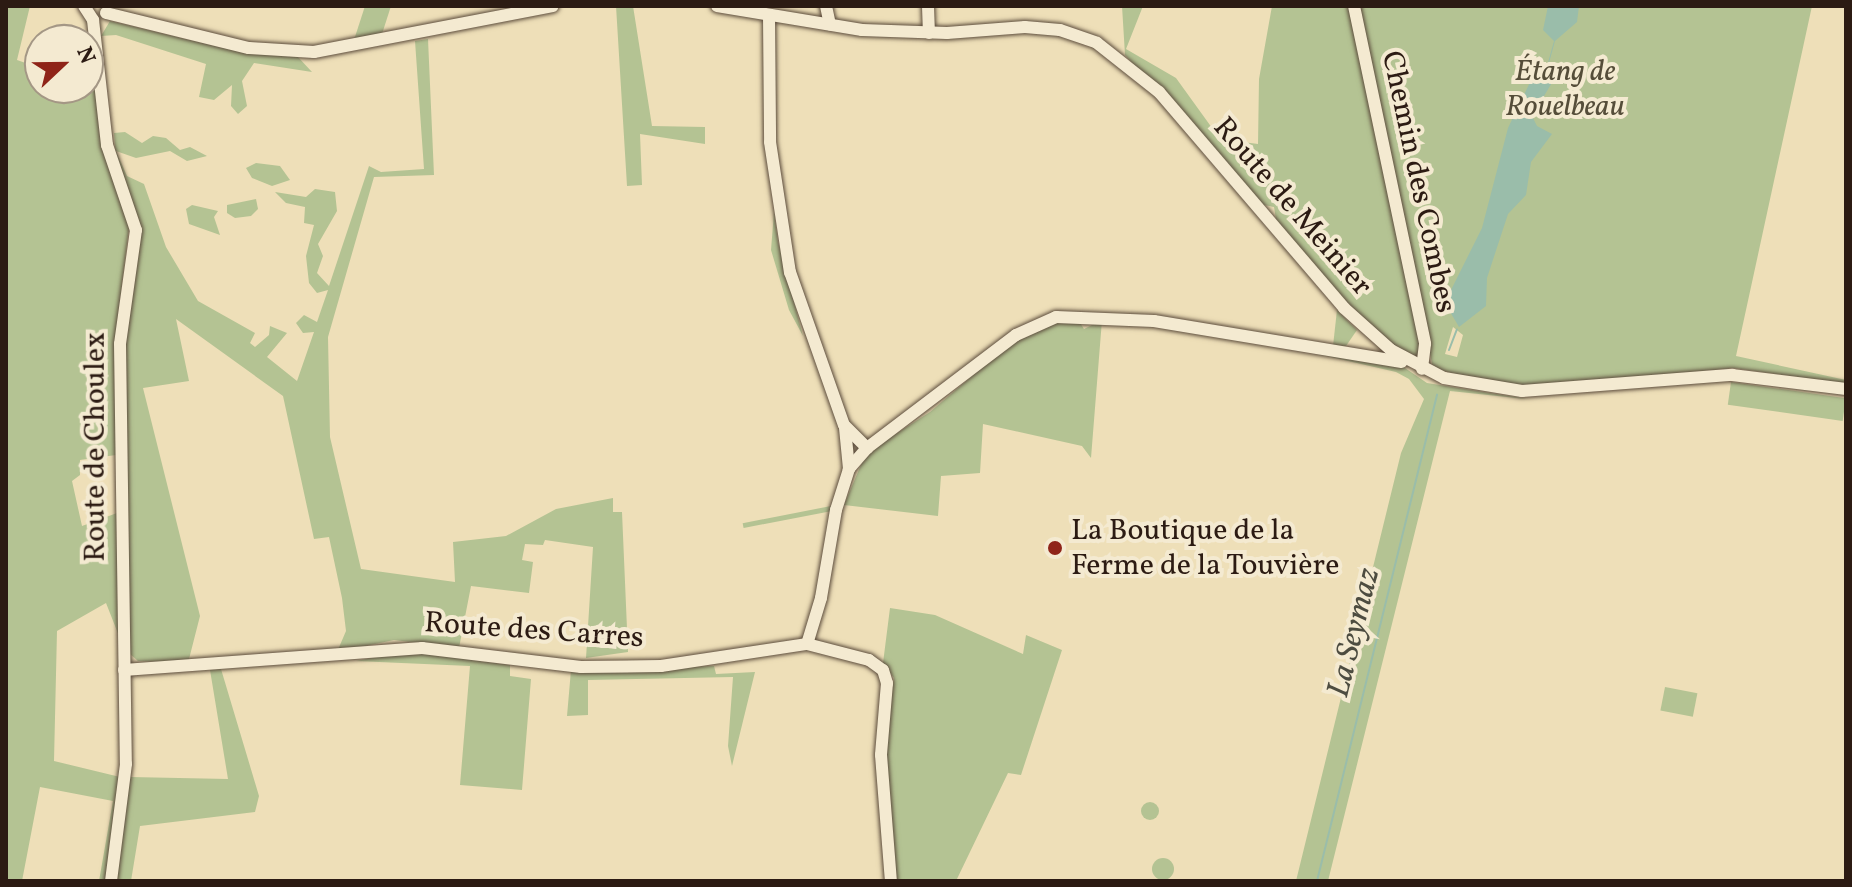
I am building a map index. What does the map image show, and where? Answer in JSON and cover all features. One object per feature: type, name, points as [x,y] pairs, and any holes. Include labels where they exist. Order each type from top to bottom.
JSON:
[{"type":"street","points":[[84,6],[93,20],[106,9],[249,48],[314,52],[553,6]]},
{"type":"street","name":"Route de Meinier","points":[[717,6],[830,25],[929,33],[1045,28],[1087,38],[1122,58],[1159,92],[1365,328],[1416,366],[1458,382],[1511,391],[1732,375],[1846,389]]},
{"type":"street","points":[[826,6],[830,25]]},
{"type":"street","points":[[928,6],[929,33]]},
{"type":"street","name":"Chemin des Combes","points":[[1354,6],[1425,344],[1416,366]]},
{"type":"street","points":[[764,12],[770,142],[790,272],[844,425],[849,469]]},
{"type":"street","name":"Route de Choulex","points":[[93,20],[107,145],[136,225],[119,368],[126,764],[111,881]]},
{"type":"street","points":[[891,881],[881,755],[885,674],[869,660],[807,644],[821,598],[829,532],[849,469],[867,448],[1016,335],[1048,319],[1154,321],[1351,351],[1416,366]]},
{"type":"street","points":[[1351,351],[1365,328]]},
{"type":"street","points":[[844,425],[867,448]]},
{"type":"street","name":"Route des Carres","points":[[124,670],[422,648],[538,664],[661,666],[807,644]]},
{"type":"green space","points":[[6,6],[30,6],[17,60],[24,62],[24,104],[103,104],[130,219],[117,325],[116,455],[80,460],[80,475],[72,481],[82,526],[117,513],[119,636],[106,603],[57,631],[54,761],[120,777],[106,881],[99,881],[113,801],[40,787],[22,881],[6,881]]},
{"type":"green space","points":[[365,6],[391,6],[382,34],[354,40]]},
{"type":"green space","points":[[616,6],[633,6],[652,126],[705,127],[705,144],[640,134],[642,185],[627,186]]},
{"type":"green space","points":[[1122,6],[1143,6],[1126,49],[1176,78],[1220,139],[1258,144],[1259,79],[1272,6],[1351,6],[1422,354],[1416,359],[1396,348],[1339,297],[1277,225],[1274,207],[1264,205],[1125,55]]},
{"type":"green space","name":"Étang de Rouelbeau","points":[[1357,6],[1812,6],[1736,356],[1846,380],[1846,384],[1734,368],[1551,386],[1500,386],[1433,368]],"holes":[[[1453,327],[1463,335],[1457,357],[1445,354]]]},
{"type":"green space","points":[[110,21],[219,47],[298,57],[312,72],[254,63],[242,81],[247,106],[238,114],[231,106],[232,85],[214,100],[199,97],[206,64],[116,35],[104,36]]},
{"type":"green space","points":[[428,39],[434,175],[374,177],[328,337],[330,437],[361,569],[455,582],[453,542],[506,536],[556,509],[613,498],[613,512],[622,512],[628,652],[586,658],[593,547],[545,540],[543,545],[525,544],[522,560],[533,562],[529,593],[471,586],[459,648],[394,640],[337,652],[346,631],[342,598],[329,537],[314,539],[283,396],[176,319],[189,381],[143,388],[200,616],[188,663],[138,661],[130,654],[125,331],[140,226],[116,161],[114,133],[125,132],[142,143],[153,136],[166,138],[180,150],[190,147],[207,156],[187,161],[170,151],[136,158],[116,151],[127,176],[144,184],[166,247],[198,301],[255,333],[250,343],[255,347],[269,335],[270,326],[287,333],[267,357],[297,381],[314,332],[303,333],[296,323],[304,315],[317,322],[328,290],[317,293],[309,283],[306,256],[314,225],[304,223],[305,207],[286,203],[275,192],[306,197],[315,189],[335,192],[337,211],[318,244],[323,256],[317,273],[329,286],[369,166],[381,172],[424,169],[415,41]]},
{"type":"green space","points":[[256,163],[280,166],[290,180],[272,186],[252,178],[246,168]]},
{"type":"green space","points":[[256,199],[258,209],[251,216],[235,218],[227,213],[227,205]]},
{"type":"green space","points":[[192,205],[218,211],[214,217],[220,235],[189,224],[186,209]]},
{"type":"green space","points":[[774,212],[778,242],[803,336],[789,310],[771,250]]},
{"type":"green space","points":[[1337,310],[1357,330],[1346,346],[1333,346]]},
{"type":"green space","points":[[1102,320],[1091,458],[1082,446],[983,424],[980,473],[941,476],[938,516],[844,505],[866,453],[930,412],[1018,337],[1054,323],[1079,321],[1084,329]]},
{"type":"green space","points":[[1287,347],[1402,366],[1427,383],[1527,399],[1450,391],[1328,881],[1296,881],[1401,453],[1424,399],[1409,379],[1396,372]]},
{"type":"green space","points":[[1731,382],[1846,398],[1843,421],[1728,405]]},
{"type":"green space","points":[[831,506],[832,511],[744,528],[743,523]]},
{"type":"green space","points":[[890,608],[935,615],[1023,654],[1026,635],[1062,650],[1021,775],[1008,773],[956,881],[894,881],[885,732],[894,678],[883,663]]},
{"type":"green space","points":[[406,651],[510,665],[510,676],[531,679],[522,790],[460,785],[470,666],[356,661]]},
{"type":"green space","points":[[714,666],[716,674],[755,672],[732,766],[728,746],[733,677],[588,680],[588,715],[567,716],[571,670]]},
{"type":"green space","points":[[221,669],[259,796],[255,812],[140,826],[131,881],[116,881],[130,777],[228,779],[210,670]]},
{"type":"green space","points":[[1665,687],[1697,693],[1693,717],[1660,711]]},
{"type":"green space","points":[[1150,802],[1159,811],[1150,820],[1141,811]]},
{"type":"green space","points":[[1163,858],[1171,861],[1174,869],[1171,877],[1163,880],[1155,877],[1152,869],[1155,861]]},
{"type":"shaded area","points":[[1548,6],[1579,6],[1577,22],[1555,41],[1547,70],[1553,81],[1532,116],[1537,126],[1552,134],[1531,162],[1526,195],[1508,214],[1487,278],[1486,306],[1459,327],[1449,310],[1449,294],[1482,228],[1508,128],[1534,74],[1546,70],[1554,41],[1543,30]]},
{"type":"waterway","name":"La Seymaz","points":[[1449,350],[1457,329]]},
{"type":"waterway","name":"La Seymaz","points":[[1317,881],[1437,395]]},
{"type":"place","name":"La Boutique de la Ferme de la Touvière","points":[[1055,548]]}]
